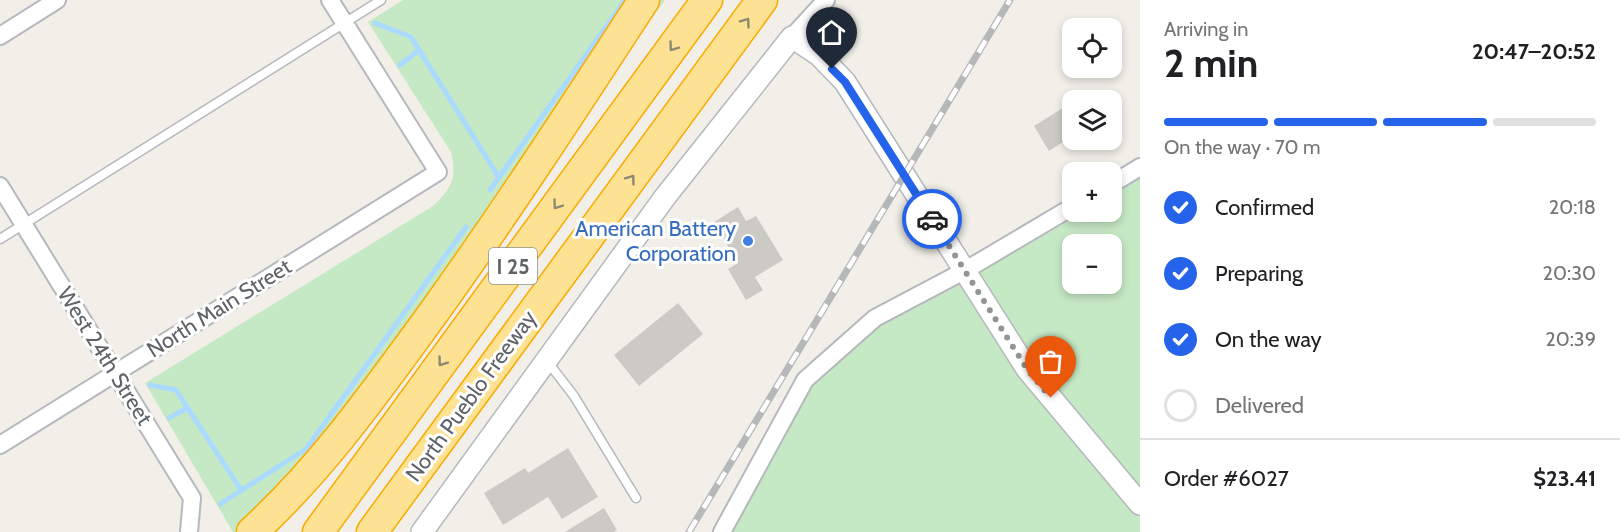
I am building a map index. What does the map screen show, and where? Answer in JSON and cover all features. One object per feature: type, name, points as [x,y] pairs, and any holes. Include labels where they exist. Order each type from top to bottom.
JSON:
[{"type":"highway","points":[[252,532],[310,473],[388,375],[514,198],[644,0]]},
{"type":"highway","name":"North Pueblo Freeway","points":[[318,532],[707,0]]},
{"type":"highway","name":"North Pueblo Freeway","points":[[372,532],[762,0]]},
{"type":"street","points":[[0,36],[57,0]]},
{"type":"street","points":[[330,0],[343,24]]},
{"type":"street","points":[[422,532],[665,197],[792,37],[826,0]]},
{"type":"street","name":"North Main Street","points":[[0,445],[438,172],[343,24]]},
{"type":"street","points":[[792,37],[819,55],[845,82],[1027,369],[1140,504]]},
{"type":"street","points":[[1122,178],[1140,167]]},
{"type":"street","name":"West 24th Street","points":[[0,186],[192,498],[189,532]]},
{"type":"street","points":[[722,532],[806,380],[875,318],[964,272],[1062,213]]},
{"type":"lane","points":[[0,239],[381,0]]},
{"type":"lane","points":[[546,361],[574,396],[636,498]]},
{"type":"green space","points":[[403,0],[665,0],[277,532],[233,532],[145,383],[433,206],[445,194],[453,176],[451,152],[368,22]]},
{"type":"green space","points":[[1140,167],[1140,532],[722,532],[805,380],[875,318],[1062,217],[1062,222],[1122,222],[1122,178]]},
{"type":"building","points":[[1062,109],[1062,143],[1049,151],[1034,126]]},
{"type":"building","name":"American Battery Corporation","points":[[738,207],[746,221],[756,216],[783,260],[755,277],[763,290],[746,300],[728,269],[738,263],[714,222]]},
{"type":"building","points":[[678,303],[703,334],[639,386],[614,355]]},
{"type":"building","points":[[568,448],[598,497],[562,519],[548,497],[503,525],[484,493],[525,468],[528,473]]},
{"type":"building","points":[[604,508],[617,530],[614,532],[565,532]]},
{"type":"waterway","points":[[490,190],[625,0]]},
{"type":"waterway","points":[[375,23],[411,37],[498,176]]},
{"type":"waterway","points":[[400,65],[419,50]]},
{"type":"waterway","points":[[220,504],[306,449],[466,227]]},
{"type":"waterway","points":[[150,385],[176,390],[241,490]]},
{"type":"waterway","points":[[169,418],[187,408]]},
{"type":"railway","points":[[689,532],[1010,0]]},
{"type":"way so far","points":[[932,219],[1027,369],[1051,398]]},
{"type":"place","name":"American Battery Corporation","points":[[748,241]]},
{"type":"route","points":[[832,69],[845,82],[932,219]]}]
